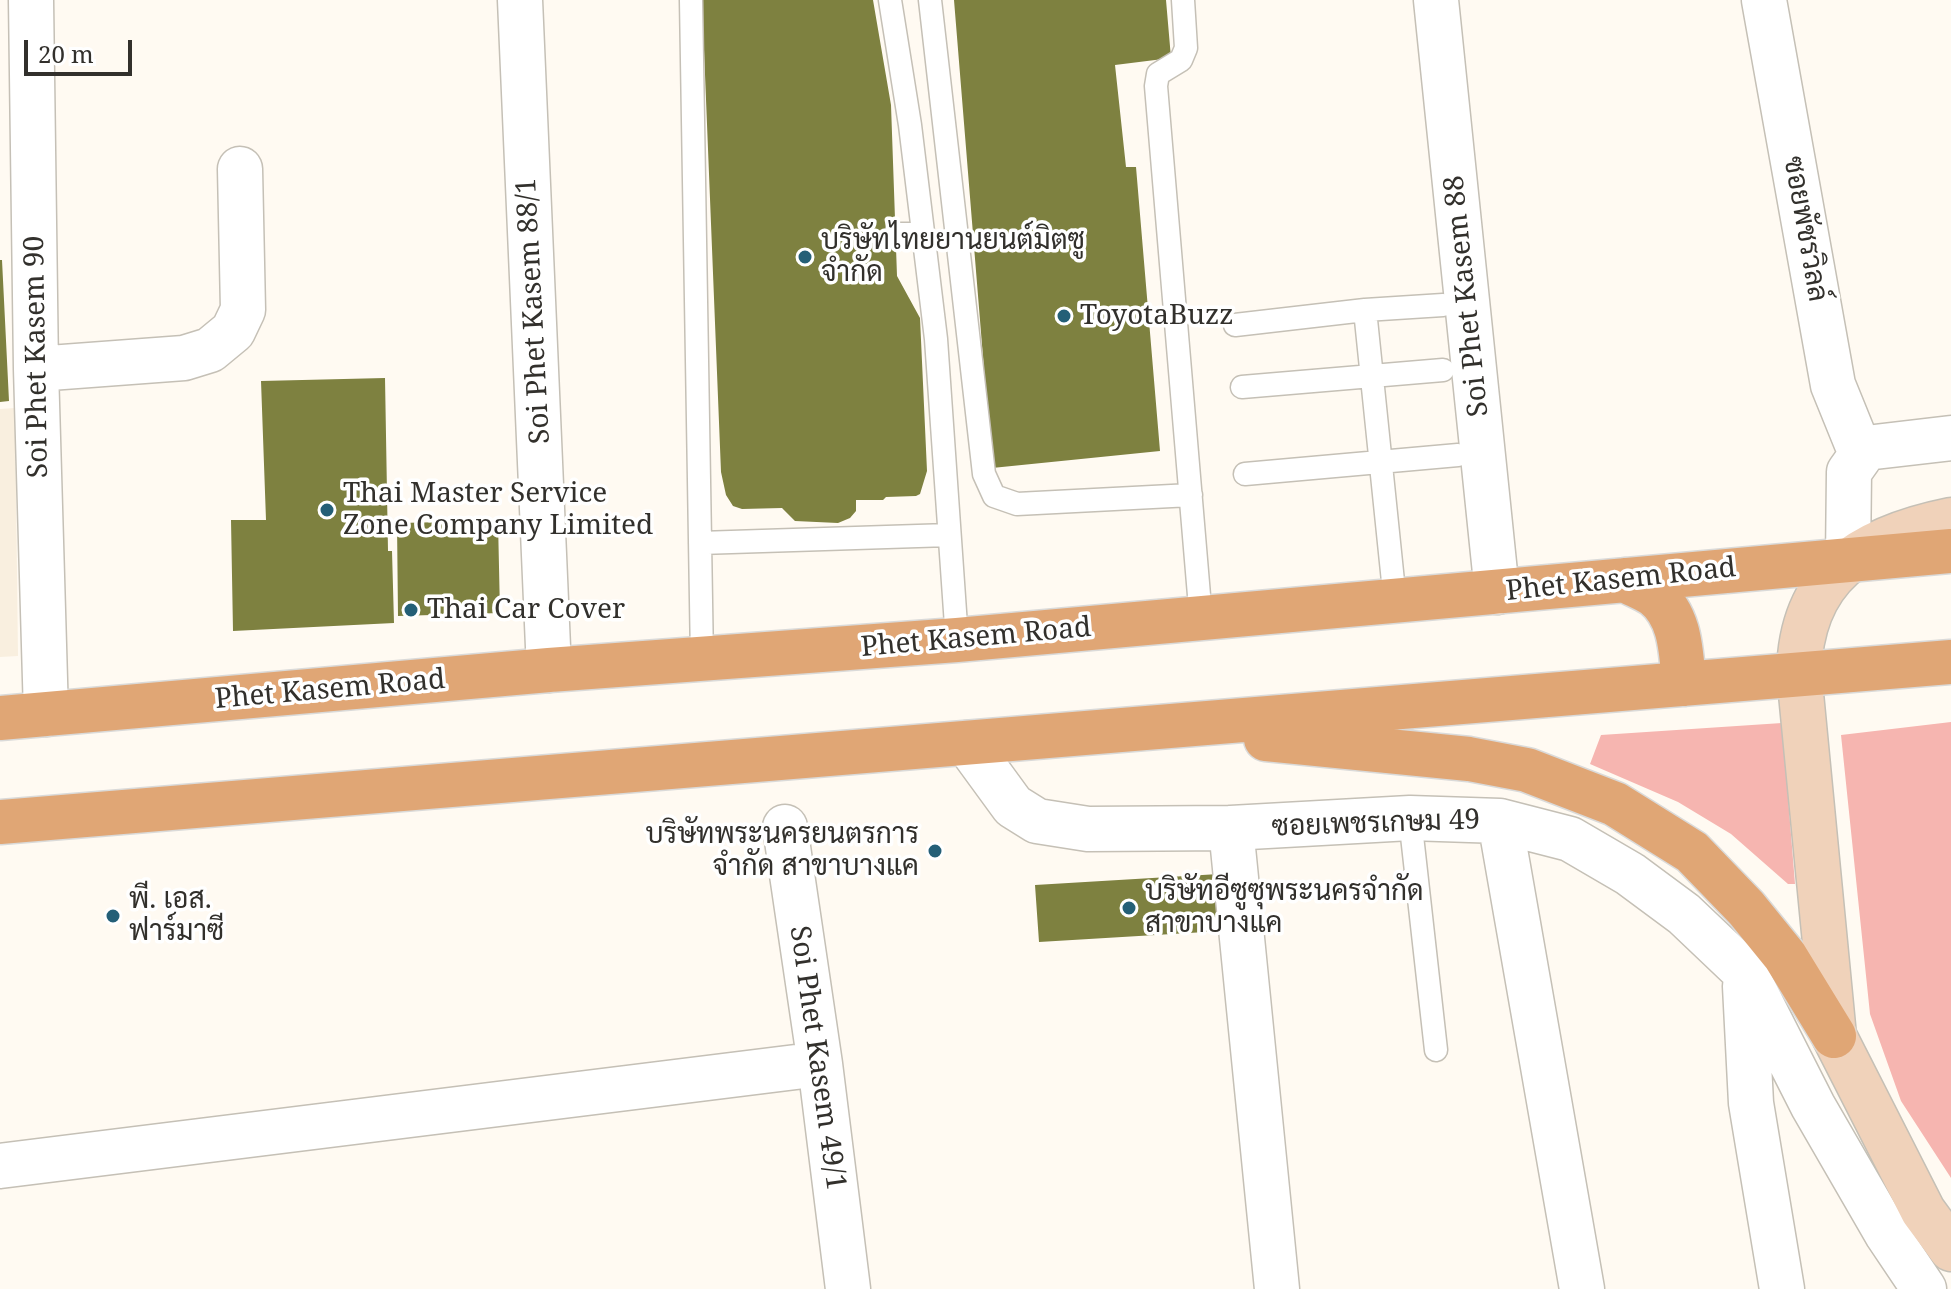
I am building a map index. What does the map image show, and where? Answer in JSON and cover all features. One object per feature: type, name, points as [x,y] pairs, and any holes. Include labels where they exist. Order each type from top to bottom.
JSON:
[{"type":"main road","points":[[1834,1036],[1799,648],[1805,623],[1825,583],[1848,559],[1902,533],[1951,520]]},
{"type":"main road","name":"Phet Kasem Road","points":[[0,718],[549,670],[957,640],[1951,551]]},
{"type":"main road","points":[[1625,580],[1654,595],[1670,611],[1678,633],[1684,684]]},
{"type":"main road","points":[[0,822],[1951,662]]},
{"type":"main road","points":[[1109,731],[1266,739],[1469,759],[1527,770],[1615,804],[1692,852],[1746,908],[1785,956],[1834,1036],[1923,1211],[1951,1249]]},
{"type":"street","name":"Soi Phet Kasem 90","points":[[31,0],[36,369],[46,714]]},
{"type":"street","name":"Soi Phet Kasem 88/1","points":[[520,0],[549,670]]},
{"type":"street","name":"Soi Phet Kasem 88","points":[[1436,0],[1497,592]]},
{"type":"street","name":"ซอยพัชรวิลล์","points":[[1764,0],[1833,385],[1861,454]]},
{"type":"street","points":[[36,369],[184,358],[210,350],[233,331],[243,310],[240,169]]},
{"type":"street","points":[[1848,559],[1849,472],[1866,448],[1951,438]]},
{"type":"street","name":"ซอยเพชรเกษม 49","points":[[967,743],[1013,806],[1037,821],[1088,829],[1231,828],[1410,818],[1500,821],[1570,839],[1630,874],[1684,914],[1745,972],[1813,1106],[1887,1234],[1924,1289]]},
{"type":"street","points":[[1500,821],[1582,1289]]},
{"type":"street","name":"Soi Phet Kasem 49/1","points":[[785,827],[820,1064],[848,1289]]},
{"type":"street","points":[[1231,828],[1277,1289]]},
{"type":"street","points":[[1745,972],[1751,1103],[1782,1289]]},
{"type":"street","points":[[0,1166],[820,1064]]},
{"type":"lane","points":[[691,0],[705,239],[700,543],[702,660]]},
{"type":"lane","points":[[890,0],[936,339],[957,640]]},
{"type":"lane","points":[[930,0],[982,459],[984,474],[994,496],[1017,504],[1191,495]]},
{"type":"lane","points":[[1183,0],[1186,48],[1181,60],[1158,74],[1156,86],[1201,619]]},
{"type":"lane","points":[[896,234],[923,234]]},
{"type":"lane","points":[[1235,325],[1365,310],[1443,305]]},
{"type":"lane","points":[[1365,310],[1395,601]]},
{"type":"lane","points":[[1242,387],[1443,370]]},
{"type":"lane","points":[[1245,474],[1458,455]]},
{"type":"lane","points":[[700,543],[949,535]]},
{"type":"lane","points":[[1410,818],[1436,1050]]},
{"type":"shaded area","points":[[15,408],[18,656],[0,657],[0,409]]},
{"type":"shaded area","points":[[1951,722],[1951,1178],[1901,1101],[1870,1014],[1841,735]]},
{"type":"shaded area","points":[[1782,723],[1795,884],[1788,884],[1731,834],[1678,802],[1590,764],[1601,735]]},
{"type":"building","name":"บริษัทไทยยานยนต์มิตซู จำกัด","points":[[702,0],[873,0],[891,105],[897,276],[920,318],[927,471],[920,494],[886,497],[883,500],[856,500],[856,511],[850,518],[838,523],[795,521],[782,508],[742,509],[733,506],[726,495],[721,472]]},
{"type":"building","name":"ToyotaBuzz","points":[[954,0],[1166,0],[1171,58],[1115,65],[1126,167],[1136,167],[1160,451],[992,468]]},
{"type":"building","points":[[0,260],[9,401],[0,402]]},
{"type":"building","name":"Thai Master Service Zone Company Limited","points":[[385,378],[388,551],[392,551],[394,623],[233,631],[231,520],[266,520],[261,381]]},
{"type":"building","points":[[498,521],[500,613],[398,616],[397,523]]},
{"type":"building","name":"บริษัทอีซูซุพระนครจำกัด สาขาบางแค","points":[[1219,874],[1222,931],[1039,942],[1035,885]]},
{"type":"place","name":"บริษัทไทยยานยนต์มิตซู จำกัด","points":[[805,257]]},
{"type":"place","name":"ToyotaBuzz","points":[[1064,316]]},
{"type":"place","name":"Thai Master Service Zone Company Limited","points":[[327,510]]},
{"type":"place","name":"Thai Car Cover","points":[[411,610]]},
{"type":"place","name":"บริษัทพระนครยนตรการ จำกัด สาขาบางแค","points":[[935,851]]},
{"type":"place","name":"บริษัทอีซูซุพระนครจำกัด สาขาบางแค","points":[[1129,908]]},
{"type":"place","name":"พี. เอส. ฟาร์มาซี","points":[[113,916]]}]
